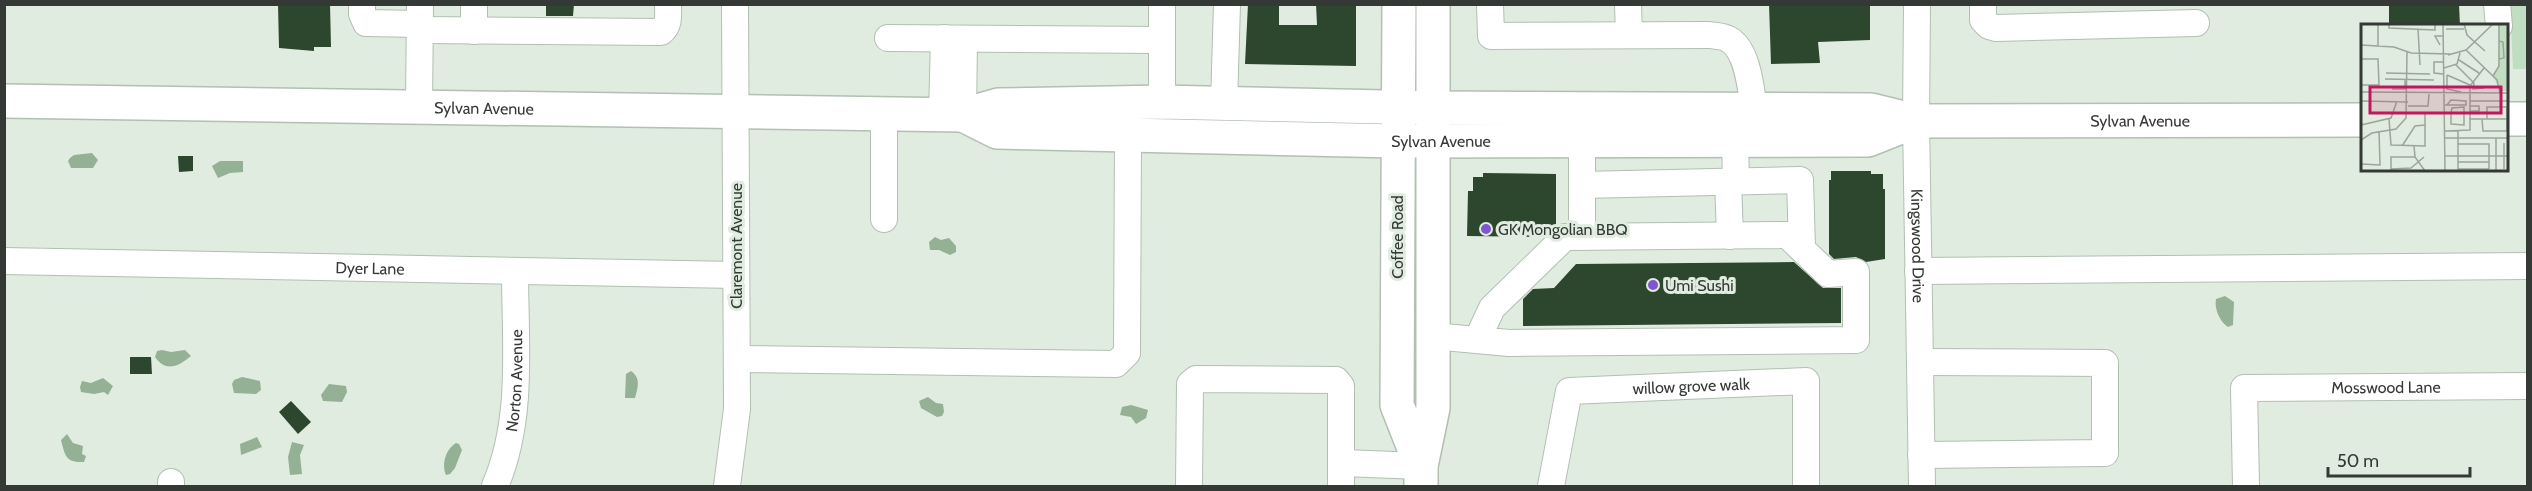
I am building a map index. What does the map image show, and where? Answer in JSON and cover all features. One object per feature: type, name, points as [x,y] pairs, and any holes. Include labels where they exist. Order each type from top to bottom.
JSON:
[{"type":"main road","name":"Coffee Road","points":[[1399,4],[1397,405],[1421,476]]},
{"type":"main road","points":[[1421,476],[1433,408],[1432,4]]},
{"type":"main road","name":"Sylvan Avenue","points":[[4,101],[953,115],[998,105],[1162,102],[1432,108],[1871,110],[1916,120],[2361,120]]},
{"type":"main road","name":"Sylvan Avenue","points":[[953,115],[997,132],[1397,141],[1868,140],[1916,120]]},
{"type":"main road","points":[[2508,119],[2528,119]]},
{"type":"street","points":[[362,4],[362,14],[366,23],[420,20],[474,31],[661,32],[668,22],[668,4]]},
{"type":"street","points":[[474,4],[474,31]]},
{"type":"street","name":"Claremont Avenue","points":[[727,486],[733,456],[737,409],[735,4]]},
{"type":"street","points":[[1162,4],[1162,102]]},
{"type":"street","points":[[1224,104],[1227,4]]},
{"type":"street","points":[[1490,4],[1491,36],[1709,35],[1728,38],[1738,47],[1749,75],[1754,109]]},
{"type":"street","points":[[1628,4],[1629,35]]},
{"type":"street","name":"Kingswood Drive","points":[[1917,4],[1916,120],[1922,486]]},
{"type":"street","points":[[1983,4],[1983,20],[1989,26],[1996,28],[2196,23]]},
{"type":"street","points":[[2497,4],[2499,24]]},
{"type":"street","points":[[419,107],[420,20]]},
{"type":"street","points":[[888,38],[1162,40]]},
{"type":"street","points":[[953,115],[954,38]]},
{"type":"street","points":[[884,114],[884,219]]},
{"type":"street","points":[[737,359],[1116,364],[1127,353],[1128,136]]},
{"type":"street","points":[[1582,140],[1582,237]]},
{"type":"street","points":[[1730,236],[1735,140]]},
{"type":"street","points":[[1582,185],[1800,180],[1802,249]]},
{"type":"street","points":[[1433,336],[1509,343],[1856,340],[1856,272],[1828,274],[1787,235],[1565,237],[1492,308],[1478,340]]},
{"type":"street","name":"Dyer Lane","points":[[4,261],[736,275]]},
{"type":"street","points":[[1918,271],[2528,266]]},
{"type":"street","name":"Norton Avenue","points":[[495,486],[509,445],[515,408],[515,271]]},
{"type":"street","points":[[1920,362],[2105,363],[2104,453],[1921,455]]},
{"type":"street","points":[[1189,486],[1190,384],[1196,379],[1336,380],[1341,386],[1342,475],[1421,476]]},
{"type":"street","name":"willow grove walk","points":[[1551,486],[1569,391],[1806,381],[1806,486]]},
{"type":"street","name":"Mosswood Lane","points":[[2246,486],[2244,388],[2528,386]]},
{"type":"shaded area","points":[[2510,5],[2527,5],[2527,69],[2513,69]]},
{"type":"shaded area","points":[[92,153],[98,160],[93,168],[71,168],[68,161],[74,155]]},
{"type":"shaded area","points":[[220,161],[243,161],[243,172],[230,173],[218,178],[212,166]]},
{"type":"shaded area","points":[[935,237],[941,240],[949,238],[956,246],[956,252],[950,255],[939,250],[930,250],[929,242]]},
{"type":"shaded area","points":[[2225,296],[2234,302],[2233,325],[2228,327],[2220,319],[2216,307],[2216,299]]},
{"type":"shaded area","points":[[185,350],[191,356],[182,363],[168,366],[159,362],[155,357],[157,351],[171,352]]},
{"type":"shaded area","points":[[631,371],[638,383],[637,390],[635,398],[625,398],[626,374]]},
{"type":"shaded area","points":[[242,377],[260,381],[261,390],[256,394],[234,393],[232,384],[234,380]]},
{"type":"shaded area","points":[[103,378],[113,386],[108,395],[104,392],[94,394],[81,392],[82,381],[91,383]]},
{"type":"shaded area","points":[[329,384],[346,386],[347,392],[342,402],[323,401],[321,395]]},
{"type":"shaded area","points":[[928,397],[936,403],[943,404],[942,416],[937,417],[921,408],[919,401]]},
{"type":"shaded area","points":[[1131,405],[1148,410],[1146,418],[1136,424],[1131,417],[1120,415],[1122,407]]},
{"type":"shaded area","points":[[67,434],[73,443],[83,446],[82,454],[86,456],[84,462],[70,460],[65,454],[61,440]]},
{"type":"shaded area","points":[[257,437],[262,447],[241,455],[240,444]]},
{"type":"shaded area","points":[[292,442],[304,445],[300,455],[302,474],[290,475],[288,457]]},
{"type":"shaded area","points":[[456,443],[462,450],[455,468],[446,475],[445,457]]},
{"type":"building","points":[[278,4],[330,4],[331,47],[314,47],[314,51],[279,48]]},
{"type":"building","points":[[546,4],[574,4],[573,16],[546,16]]},
{"type":"building","points":[[1248,4],[1279,4],[1279,25],[1317,25],[1316,4],[1356,4],[1356,66],[1245,64]]},
{"type":"building","points":[[1769,4],[1870,4],[1870,40],[1818,42],[1820,63],[1771,64]]},
{"type":"building","points":[[2389,4],[2459,4],[2460,24],[2389,24]]},
{"type":"building","points":[[178,156],[193,156],[193,171],[179,172]]},
{"type":"building","points":[[1831,171],[1871,171],[1871,174],[1883,174],[1885,259],[1866,262],[1856,257],[1834,259],[1829,254]]},
{"type":"building","points":[[1483,173],[1556,174],[1556,226],[1543,237],[1467,236],[1468,191],[1473,191],[1473,177],[1483,177]]},
{"type":"building","points":[[1794,262],[1823,288],[1841,288],[1841,323],[1523,326],[1523,299],[1533,289],[1554,288],[1576,264]]},
{"type":"building","points":[[130,357],[151,357],[152,374],[130,374]]},
{"type":"building","points":[[291,401],[311,422],[298,434],[279,412]]},
{"type":"place","name":"GK Mongolian BBQ","points":[[1486,229]]},
{"type":"place","name":"Umi Sushi","points":[[1653,285]]}]
